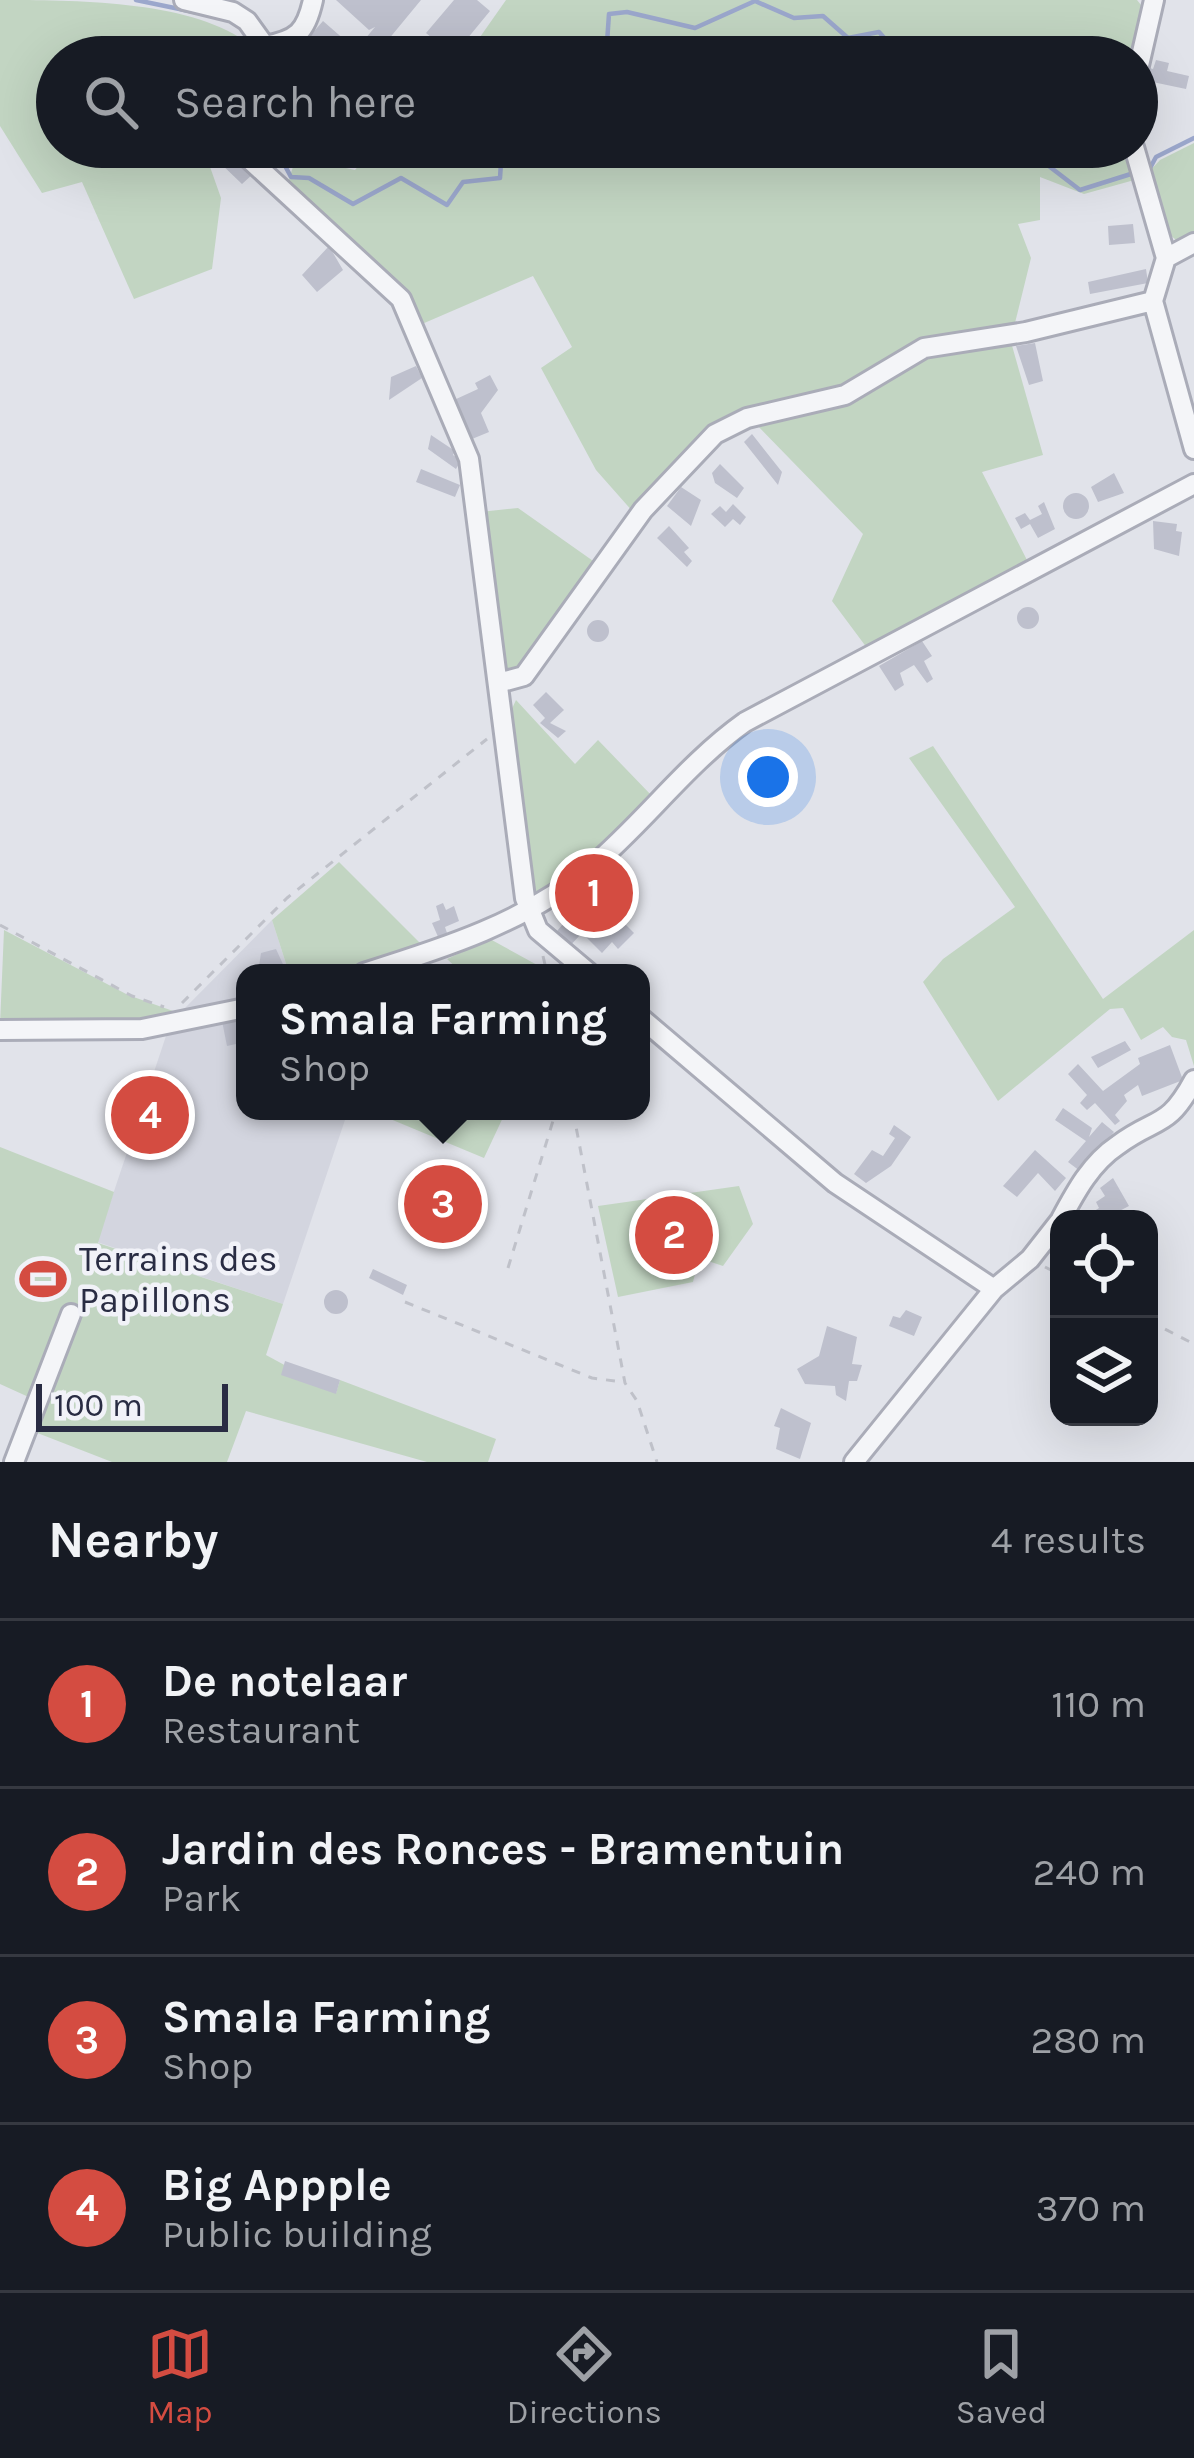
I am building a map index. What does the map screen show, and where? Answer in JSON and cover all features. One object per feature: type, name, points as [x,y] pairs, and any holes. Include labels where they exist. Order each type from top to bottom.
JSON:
[{"type":"street","points":[[184,0],[233,13],[247,21],[255,36]]},
{"type":"street","points":[[297,36],[307,27],[313,0]]},
{"type":"street","points":[[1146,36],[1154,0]]},
{"type":"street","points":[[258,168],[410,310],[431,378],[469,459],[531,911],[538,930],[578,964]]},
{"type":"street","points":[[1140,168],[1166,258],[1153,301],[1194,449]]},
{"type":"street","points":[[1166,258],[1194,243]]},
{"type":"street","points":[[498,683],[524,676],[631,525],[692,453],[715,434],[767,412],[845,395],[924,348],[1026,332],[1146,307],[1153,301]]},
{"type":"street","points":[[388,964],[531,911],[593,866],[687,769],[745,722],[1194,484]]},
{"type":"street","points":[[0,1030],[142,1029],[236,1010]]},
{"type":"street","points":[[650,1026],[835,1183],[994,1289]]},
{"type":"street","points":[[1066,1210],[1114,1146],[1168,1120],[1194,1080]]},
{"type":"street","points":[[854,1462],[994,1289],[1030,1259],[1050,1233]]},
{"type":"street","points":[[14,1462],[71,1315]]},
{"type":"path","points":[[0,925],[132,996],[175,1010],[287,898],[503,727]]},
{"type":"path","points":[[508,1268],[553,1120]]},
{"type":"path","points":[[575,1120],[625,1383],[637,1401],[657,1462]]},
{"type":"path","points":[[405,1302],[592,1378],[625,1383]]},
{"type":"path","points":[[1158,1326],[1194,1344]]},
{"type":"shaded area","points":[[272,920],[286,964],[236,964],[236,1120],[345,1120],[283,1304],[97,1242],[167,1033],[181,1029],[183,1010]]},
{"type":"green space","points":[[0,0],[94,2],[161,10],[236,36],[36,36],[36,168],[210,168],[221,198],[212,269],[134,299],[82,182],[42,193],[0,126]]},
{"type":"green space","points":[[506,0],[1137,0],[1141,5],[1135,36],[481,36]]},
{"type":"green space","points":[[1194,143],[1194,237],[1176,240],[1168,233],[1146,175],[1158,168],[1160,160]]},
{"type":"green space","points":[[293,168],[1135,168],[1138,179],[1084,194],[1040,177],[1040,220],[1018,224],[1031,258],[1014,327],[939,339],[859,382],[708,431],[670,467],[634,513],[596,470],[541,368],[572,347],[533,276],[422,324],[409,300],[287,186]]},
{"type":"green space","points":[[1011,342],[1043,455],[982,472],[1029,564],[867,648],[832,601],[863,534],[754,422],[933,353]]},
{"type":"green space","points":[[518,508],[596,563],[521,672],[508,673],[501,666],[480,512]]},
{"type":"green space","points":[[516,700],[575,764],[598,740],[653,797],[591,858],[541,897],[531,895],[510,713]]},
{"type":"green space","points":[[933,746],[1103,999],[1194,930],[1194,1066],[1186,1040],[1172,1037],[1163,1027],[1141,1040],[1123,1008],[1110,1009],[998,1101],[923,982],[943,959],[1015,907],[909,758]]},
{"type":"green space","points":[[339,862],[423,946],[366,964],[286,964],[272,920]]},
{"type":"green space","points":[[4,930],[128,995],[173,1011],[164,1024],[0,1025]]},
{"type":"green space","points":[[490,939],[535,964],[452,964],[447,959]]},
{"type":"green space","points":[[393,1120],[502,1120],[484,1158]]},
{"type":"green space","points":[[0,1147],[114,1192],[98,1243],[283,1304],[266,1355],[336,1393],[340,1380],[496,1439],[488,1462],[427,1462],[246,1411],[227,1462],[112,1462],[22,1427],[33,1399],[0,1384]]},
{"type":"green space","points":[[739,1186],[753,1224],[723,1266],[699,1258],[693,1282],[618,1297],[598,1206]]},
{"type":"building","points":[[336,0],[421,0],[391,36],[368,36],[375,27],[369,30]]},
{"type":"building","points":[[454,0],[477,0],[490,11],[469,36],[426,33]]},
{"type":"building","points":[[323,21],[340,36],[310,36]]},
{"type":"building","points":[[1158,60],[1169,63],[1167,71],[1189,76],[1186,89],[1158,83]]},
{"type":"building","points":[[225,168],[247,168],[253,174],[242,184]]},
{"type":"building","points":[[1133,224],[1135,243],[1109,245],[1108,226]]},
{"type":"building","points":[[329,246],[343,270],[317,292],[302,275]]},
{"type":"building","points":[[1146,269],[1148,283],[1090,294],[1088,282]]},
{"type":"building","points":[[1035,343],[1043,381],[1029,385],[1016,346]]},
{"type":"building","points":[[416,366],[422,378],[389,400],[391,377]]},
{"type":"building","points":[[490,375],[498,390],[481,413],[489,432],[472,439],[454,400],[478,389],[475,383]]},
{"type":"building","points":[[752,434],[782,472],[778,485],[744,442]]},
{"type":"building","points":[[431,435],[455,451],[453,455],[461,460],[456,469],[428,449]]},
{"type":"building","points":[[720,464],[744,488],[737,498],[715,483],[712,473]]},
{"type":"building","points":[[421,469],[460,485],[455,497],[416,482]]},
{"type":"building","points":[[1114,473],[1124,493],[1098,502],[1091,487]]},
{"type":"building","points":[[681,487],[701,500],[691,526],[667,506]]},
{"type":"building","points":[[1076,493],[1089,506],[1076,519],[1063,506]]},
{"type":"building","points":[[1044,502],[1055,529],[1038,538],[1030,524],[1021,529],[1015,518],[1025,513],[1030,520],[1042,514],[1038,506]]},
{"type":"building","points":[[733,504],[746,517],[740,525],[733,519],[725,527],[711,514],[720,506],[726,512]]},
{"type":"building","points":[[1153,521],[1177,524],[1176,531],[1182,532],[1179,556],[1154,549]]},
{"type":"building","points":[[669,526],[689,548],[684,552],[692,561],[687,567],[657,538]]},
{"type":"building","points":[[1028,607],[1039,618],[1028,629],[1017,618]]},
{"type":"building","points":[[598,620],[609,631],[598,642],[587,631]]},
{"type":"building","points":[[922,641],[932,656],[924,661],[933,679],[927,683],[914,665],[900,673],[904,685],[895,691],[879,666]]},
{"type":"building","points":[[546,692],[564,710],[550,723],[566,731],[558,738],[540,723],[545,718],[533,705]]},
{"type":"building","points":[[589,882],[611,907],[606,911],[612,919],[616,915],[634,933],[618,949],[612,942],[602,953],[582,933],[566,950],[552,937],[574,911],[562,901]]},
{"type":"building","points":[[443,903],[446,910],[454,906],[459,921],[445,927],[448,936],[439,939],[432,923],[440,920],[436,906]]},
{"type":"building","points":[[276,949],[283,964],[259,964],[261,953]]},
{"type":"building","points":[[236,1017],[236,1044],[227,1046],[222,1021]]},
{"type":"building","points":[[1125,1041],[1131,1050],[1098,1068],[1091,1057]]},
{"type":"building","points":[[1170,1045],[1183,1080],[1142,1096],[1138,1085],[1124,1095],[1127,1101],[1115,1115],[1120,1121],[1115,1125],[1095,1103],[1087,1110],[1080,1103],[1087,1095],[1068,1074],[1078,1064],[1103,1091],[1140,1064],[1138,1058]]},
{"type":"building","points":[[1063,1108],[1092,1128],[1089,1137],[1102,1122],[1114,1132],[1080,1171],[1068,1162],[1086,1141],[1055,1120]]},
{"type":"building","points":[[894,1125],[911,1137],[891,1166],[866,1183],[854,1174],[872,1150],[883,1156],[895,1138],[889,1134]]},
{"type":"building","points":[[1035,1150],[1066,1178],[1055,1191],[1038,1173],[1017,1197],[1003,1186]]},
{"type":"building","points":[[1113,1178],[1129,1206],[1096,1210],[1096,1202],[1105,1196],[1100,1188]]},
{"type":"building","points":[[373,1269],[407,1285],[403,1295],[369,1278]]},
{"type":"building","points":[[336,1290],[348,1302],[336,1314],[324,1302]]},
{"type":"building","points":[[906,1310],[922,1317],[914,1336],[889,1326],[893,1316],[900,1318]]},
{"type":"building","points":[[827,1326],[857,1337],[852,1364],[862,1365],[857,1381],[849,1381],[846,1401],[836,1395],[835,1386],[805,1384],[797,1369],[819,1356]]},
{"type":"building","points":[[285,1361],[340,1380],[336,1394],[281,1375]]},
{"type":"building","points":[[781,1408],[811,1423],[800,1459],[776,1449],[780,1428],[774,1426]]},
{"type":"waterway","points":[[136,0],[194,12]]},
{"type":"waterway","points":[[607,36],[609,14],[627,12],[695,28],[755,1],[794,18],[823,16],[846,36]]},
{"type":"waterway","points":[[858,36],[879,32],[883,36]]},
{"type":"waterway","points":[[1158,156],[1194,138]]},
{"type":"waterway","points":[[286,168],[291,177],[309,178],[353,204],[401,178],[447,205],[463,182],[500,178],[501,168]]},
{"type":"waterway","points":[[1051,168],[1080,190],[1134,173]]},
{"type":"place","name":"De notelaar","points":[[594,893]]},
{"type":"place","name":"Big Appple","points":[[150,1115]]},
{"type":"place","name":"Smala Farming","points":[[443,1204]]},
{"type":"place","name":"Jardin des Ronces - Bramentuin","points":[[674,1235]]},
{"type":"place","name":"Terrains des Papillons","points":[[43,1279]]}]
